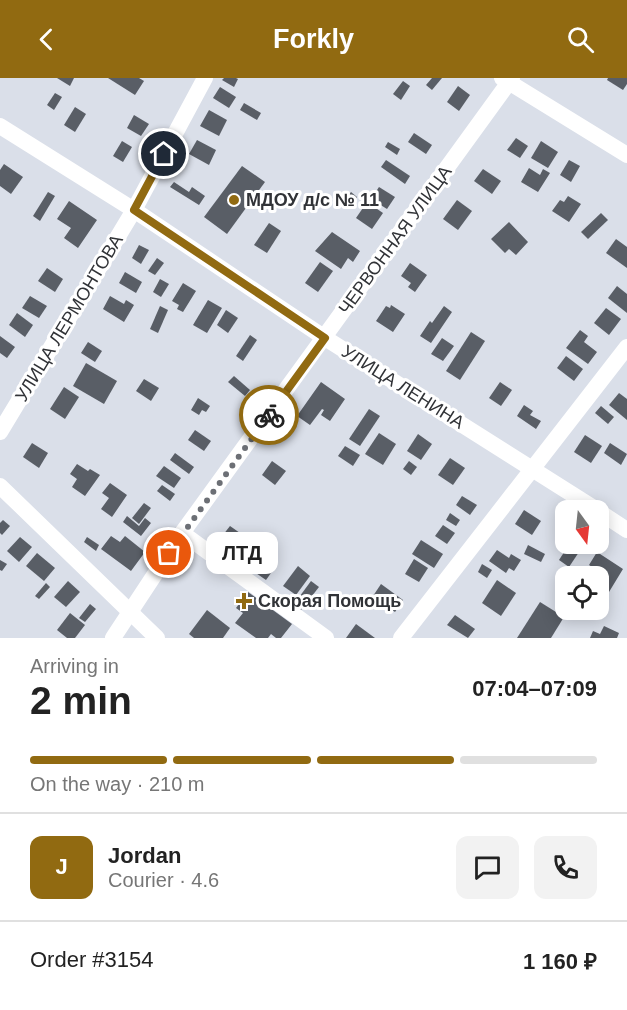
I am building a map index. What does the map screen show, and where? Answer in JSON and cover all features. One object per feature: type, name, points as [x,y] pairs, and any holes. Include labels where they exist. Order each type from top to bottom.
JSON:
[{"type":"street","name":"УЛИЦА ЛЕРМОНТОВА","points":[[0,432],[134,210],[205,78]]},
{"type":"street","points":[[508,79],[627,155]]},
{"type":"street","name":"ЧЕРВОННАЯ УЛИЦА","points":[[113,638],[182,533],[325,338],[508,79]]},
{"type":"street","name":"УЛИЦА ЛЕНИНА","points":[[0,126],[134,210],[325,338],[581,500]]},
{"type":"street","points":[[401,638],[627,347]]},
{"type":"street","points":[[0,486],[157,638]]},
{"type":"street","name":"УЛИЦА ЛЕНИНА","points":[[609,518],[627,530]]},
{"type":"street","points":[[182,533],[326,638]]},
{"type":"building","points":[[57,78],[74,78],[70,86]]},
{"type":"building","points":[[108,78],[139,78],[144,81],[135,95]]},
{"type":"building","points":[[224,78],[238,79],[234,87],[222,80]]},
{"type":"building","points":[[432,78],[442,78],[432,90],[426,85]]},
{"type":"building","points":[[608,78],[627,78],[627,84],[623,90],[607,80]]},
{"type":"building","points":[[403,81],[410,86],[401,100],[393,94]]},
{"type":"building","points":[[458,86],[470,95],[459,111],[447,102]]},
{"type":"building","points":[[220,87],[236,97],[229,108],[213,98]]},
{"type":"building","points":[[55,93],[62,97],[54,110],[47,105]]},
{"type":"building","points":[[244,103],[261,113],[257,120],[240,110]]},
{"type":"building","points":[[75,107],[86,114],[75,132],[64,125]]},
{"type":"building","points":[[209,110],[227,120],[219,136],[200,126]]},
{"type":"building","points":[[134,115],[149,124],[141,136],[127,128]]},
{"type":"building","points":[[414,133],[432,145],[426,154],[408,142]]},
{"type":"building","points":[[516,138],[528,146],[520,158],[507,150]]},
{"type":"building","points":[[197,140],[216,150],[209,165],[189,154]]},
{"type":"building","points":[[122,141],[132,147],[123,162],[113,156]]},
{"type":"building","points":[[541,141],[558,152],[548,168],[531,158]]},
{"type":"building","points":[[388,142],[400,149],[397,155],[385,147]]},
{"type":"building","points":[[386,160],[410,176],[405,184],[381,167]]},
{"type":"building","points":[[569,160],[580,166],[571,182],[560,175]]},
{"type":"building","points":[[4,164],[23,177],[11,194],[0,186],[0,170]]},
{"type":"building","name":"МДОУ д/с № 11","points":[[242,166],[265,182],[227,234],[204,217]]},
{"type":"building","points":[[529,168],[540,175],[543,169],[550,173],[538,192],[521,182]]},
{"type":"building","points":[[483,169],[501,181],[492,194],[474,181]]},
{"type":"building","points":[[174,182],[189,192],[192,187],[205,196],[199,205],[170,187]]},
{"type":"building","points":[[379,187],[395,197],[387,209],[371,199]]},
{"type":"building","points":[[48,192],[55,196],[40,221],[33,216]]},
{"type":"building","points":[[351,192],[357,197],[351,205],[345,200]]},
{"type":"building","points":[[568,196],[581,204],[569,222],[552,211],[560,200],[564,202]]},
{"type":"building","points":[[457,200],[472,211],[458,230],[443,219]]},
{"type":"building","points":[[69,201],[97,220],[78,248],[64,238],[71,228],[57,219]]},
{"type":"building","points":[[367,202],[383,213],[372,229],[356,218]]},
{"type":"building","points":[[601,213],[608,220],[588,239],[581,232]]},
{"type":"building","points":[[509,222],[528,242],[516,255],[509,249],[505,253],[491,239]]},
{"type":"building","points":[[269,223],[281,231],[267,253],[254,245]]},
{"type":"building","points":[[332,232],[360,251],[353,262],[348,258],[341,269],[315,251]]},
{"type":"building","points":[[616,239],[627,247],[627,268],[606,253]]},
{"type":"building","points":[[139,245],[149,250],[141,264],[132,258]]},
{"type":"building","points":[[157,258],[164,263],[155,275],[148,271]]},
{"type":"building","points":[[320,262],[333,271],[318,292],[305,283]]},
{"type":"building","points":[[410,263],[427,275],[415,292],[408,287],[411,283],[401,276]]},
{"type":"building","points":[[47,268],[63,279],[55,292],[38,281]]},
{"type":"building","points":[[125,272],[142,282],[136,293],[119,283]]},
{"type":"building","points":[[160,279],[169,284],[161,297],[153,292]]},
{"type":"building","points":[[183,283],[196,291],[183,312],[177,309],[179,305],[172,301]]},
{"type":"building","points":[[617,286],[627,294],[627,313],[608,298]]},
{"type":"building","points":[[30,296],[47,306],[39,318],[22,308]]},
{"type":"building","points":[[110,296],[124,304],[126,300],[134,305],[124,322],[103,309]]},
{"type":"building","points":[[208,300],[222,308],[207,333],[193,325]]},
{"type":"building","points":[[391,305],[405,314],[393,332],[376,321],[386,306],[390,308]]},
{"type":"building","points":[[160,306],[168,310],[158,333],[150,329]]},
{"type":"building","points":[[444,306],[452,312],[431,343],[420,336]]},
{"type":"building","points":[[606,308],[621,319],[609,335],[594,323]]},
{"type":"building","points":[[226,310],[238,318],[228,333],[217,325]]},
{"type":"building","points":[[17,313],[33,325],[25,337],[9,325]]},
{"type":"building","points":[[580,330],[588,336],[584,342],[597,352],[588,364],[566,348]]},
{"type":"building","points":[[471,332],[485,341],[460,380],[446,371]]},
{"type":"building","points":[[250,335],[257,340],[243,361],[236,356]]},
{"type":"building","points":[[0,336],[15,347],[7,358],[0,353]]},
{"type":"building","points":[[442,338],[454,346],[443,361],[431,354]]},
{"type":"building","points":[[88,342],[102,351],[95,362],[81,353]]},
{"type":"building","points":[[566,356],[583,369],[574,381],[557,368]]},
{"type":"building","points":[[86,363],[117,381],[104,404],[73,386]]},
{"type":"building","points":[[234,376],[250,390],[245,396],[228,382]]},
{"type":"building","points":[[144,379],[159,388],[151,401],[136,391]]},
{"type":"building","points":[[321,382],[345,399],[330,421],[321,415],[324,410],[322,409],[310,425],[297,416]]},
{"type":"building","points":[[500,382],[512,390],[501,406],[489,398]]},
{"type":"building","points":[[64,387],[79,397],[65,419],[50,409]]},
{"type":"building","points":[[619,393],[627,399],[627,420],[609,405]]},
{"type":"building","points":[[198,398],[210,406],[206,412],[202,410],[199,415],[191,410]]},
{"type":"building","points":[[524,405],[533,411],[530,415],[541,421],[536,429],[517,416]]},
{"type":"building","points":[[601,406],[614,417],[608,424],[595,413]]},
{"type":"building","points":[[369,409],[380,416],[360,446],[349,439]]},
{"type":"building","points":[[195,430],[211,441],[204,451],[188,440]]},
{"type":"building","points":[[379,433],[396,444],[383,465],[365,454]]},
{"type":"building","points":[[418,434],[432,444],[421,460],[407,451]]},
{"type":"building","points":[[585,435],[602,446],[591,463],[574,452]]},
{"type":"building","points":[[32,443],[48,453],[39,468],[23,457]]},
{"type":"building","points":[[610,443],[627,454],[621,465],[604,453]]},
{"type":"building","points":[[345,446],[360,455],[353,466],[338,456]]},
{"type":"building","points":[[175,453],[194,467],[189,474],[170,460]]},
{"type":"building","points":[[450,458],[465,468],[453,485],[438,475]]},
{"type":"building","points":[[272,461],[286,471],[275,485],[262,475]]},
{"type":"building","points":[[409,461],[417,467],[411,475],[403,469]]},
{"type":"building","points":[[77,464],[100,475],[85,496],[72,487],[77,479],[70,474]]},
{"type":"building","points":[[164,466],[181,478],[174,488],[156,476]]},
{"type":"building","points":[[110,483],[127,495],[112,517],[101,509],[109,498],[102,493]]},
{"type":"building","points":[[162,485],[175,494],[170,501],[157,491]]},
{"type":"building","points":[[462,496],[477,505],[470,515],[456,505]]},
{"type":"building","points":[[144,503],[151,508],[139,524],[132,518]]},
{"type":"building","points":[[524,510],[541,521],[532,535],[515,524]]},
{"type":"building","points":[[450,513],[460,520],[456,526],[446,520]]},
{"type":"building","points":[[127,516],[139,526],[145,518],[151,523],[141,536],[123,522]]},
{"type":"building","points":[[3,520],[10,526],[2,535],[0,523]]},
{"type":"building","points":[[443,525],[455,533],[447,544],[435,536]]},
{"type":"building","points":[[230,526],[250,540],[239,555],[219,540]]},
{"type":"building","points":[[111,536],[120,542],[125,536],[145,552],[131,571],[101,549]]},
{"type":"building","points":[[20,537],[32,547],[19,562],[7,551]]},
{"type":"building","points":[[87,537],[99,545],[96,551],[84,542]]},
{"type":"building","points":[[421,540],[443,554],[434,568],[412,554]]},
{"type":"building","points":[[528,545],[545,554],[541,562],[524,554]]},
{"type":"building","points":[[497,550],[509,558],[511,554],[521,560],[514,571],[509,568],[506,573],[489,561]]},
{"type":"building","points":[[37,553],[55,568],[44,581],[26,566]]},
{"type":"building","points":[[563,554],[578,554],[570,566],[559,560]]},
{"type":"building","points":[[596,554],[600,554],[623,569],[609,592],[609,566],[589,565]]},
{"type":"building","points":[[263,557],[276,566],[266,580],[253,571]]},
{"type":"building","points":[[414,559],[428,568],[419,582],[405,574]]},
{"type":"building","points":[[0,560],[7,564],[2,571],[0,570]]},
{"type":"building","points":[[482,564],[492,570],[487,578],[478,572]]},
{"type":"building","points":[[298,566],[310,576],[296,595],[283,586]]},
{"type":"building","points":[[497,580],[516,593],[501,616],[482,603]]},
{"type":"building","points":[[68,581],[80,592],[66,607],[54,597]]},
{"type":"building","points":[[311,581],[319,587],[301,610],[294,604]]},
{"type":"building","points":[[46,583],[50,587],[39,599],[35,596]]},
{"type":"building","points":[[381,584],[403,600],[395,612],[373,596]]},
{"type":"building","points":[[248,592],[292,624],[281,638],[276,638],[271,634],[268,638],[256,638],[235,623],[243,613],[236,608]]},
{"type":"building","points":[[540,602],[555,611],[555,620],[562,620],[551,638],[517,638]]},
{"type":"building","points":[[90,604],[96,609],[85,622],[79,618]]},
{"type":"building","points":[[207,610],[230,628],[223,638],[194,638],[189,634]]},
{"type":"building","points":[[70,613],[85,625],[75,638],[67,638],[57,630]]},
{"type":"building","points":[[455,615],[475,629],[468,638],[447,625]]},
{"type":"building","points":[[356,624],[375,638],[346,638]]},
{"type":"building","points":[[604,626],[619,633],[617,638],[590,638],[593,631],[600,634]]},
{"type":"way so far","points":[[169,553],[269,415]]},
{"type":"place","name":"МДОУ д/с № 11","points":[[234,200]]},
{"type":"place","name":"ЛТД","points":[[169,553]]},
{"type":"place","name":"Скорая Помощь","points":[[244,601]]},
{"type":"route","points":[[164,154],[134,210],[325,338],[269,415]]}]
